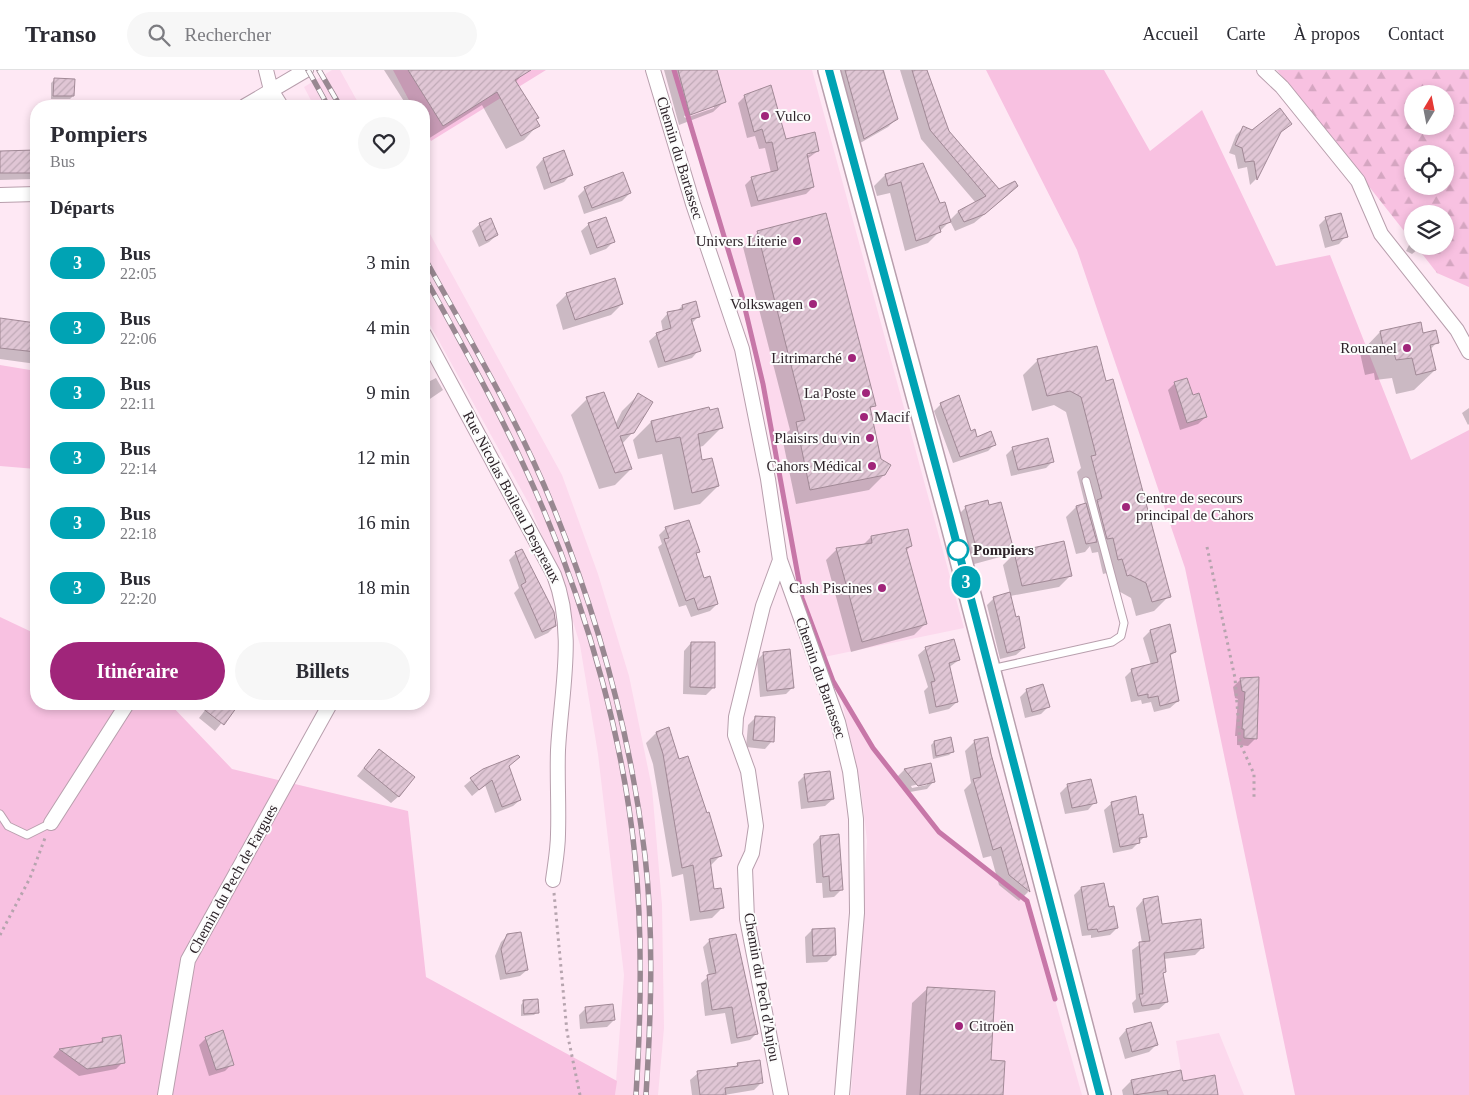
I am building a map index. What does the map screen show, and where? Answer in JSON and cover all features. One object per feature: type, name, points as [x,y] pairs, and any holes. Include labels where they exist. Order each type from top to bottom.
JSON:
[{"type":"main road","points":[[829,70],[1100,1095]]},
{"type":"street","points":[[266,70],[271,90],[277,100]]},
{"type":"street","points":[[255,100],[306,70]]},
{"type":"street","name":"Chemin du Bartassec","points":[[653,70],[693,204],[742,349],[768,479],[780,560],[838,722],[850,771],[856,819],[857,913],[842,1095]]},
{"type":"street","points":[[1264,70],[1282,87],[1358,181],[1381,234],[1457,330],[1469,352]]},
{"type":"street","points":[[0,195],[30,194]]},
{"type":"street","name":"Rue Nicolas Boileau Despreaux","points":[[430,345],[554,575],[562,595],[565,627],[564,679],[558,750],[558,837],[554,880]]},
{"type":"street","name":"Chemin du Pech d'Anjou","points":[[780,560],[764,606],[736,717],[735,735],[748,771],[756,826],[752,853],[745,868],[747,920],[782,1095]]},
{"type":"street","points":[[52,823],[123,710]]},
{"type":"street","name":"Chemin du Pech de Fargues","points":[[165,1095],[188,960],[327,710]]},
{"type":"lane","points":[[989,670],[1112,642],[1120,636],[1124,623],[1086,481]]},
{"type":"lane","points":[[0,814],[8,826],[27,836],[52,823]]},
{"type":"path","points":[[1207,547],[1235,678],[1240,743],[1254,774],[1254,797]]},
{"type":"path","points":[[0,935],[30,878],[52,823]]},
{"type":"path","points":[[554,880],[567,1032],[580,1095]]},
{"type":"shaded area","points":[[332,70],[340,70],[357,100],[311,100],[304,87]]},
{"type":"shaded area","points":[[674,70],[812,70],[964,628],[824,657],[802,598],[763,384],[742,296]]},
{"type":"shaded area","points":[[430,234],[562,475],[598,574],[629,676],[652,788],[662,905],[664,1028],[658,1095],[615,1095],[624,975],[598,754],[580,645],[562,584],[529,504],[430,325]]},
{"type":"shaded area","points":[[840,692],[873,748],[939,832],[1027,901],[1082,1095],[851,1095],[867,841],[861,789]]},
{"type":"shaded area","points":[[1219,1033],[1244,1095],[1185,1095],[1176,1041]]},
{"type":"green space","points":[[393,70],[546,70],[431,141],[430,100],[409,100]]},
{"type":"green space","points":[[986,70],[1104,70],[1150,151],[1202,110],[1276,266],[1330,255],[1411,460],[1469,430],[1469,1095],[1295,1095],[1185,568],[1077,250]]},
{"type":"green space","points":[[1277,70],[1469,70],[1469,287],[1437,273],[1423,255],[1454,255],[1454,205],[1404,205],[1404,231]]},
{"type":"green space","points":[[0,365],[30,370],[30,468],[0,466]]},
{"type":"green space","points":[[0,617],[30,631],[30,710],[176,710],[232,769],[408,811],[426,977],[617,1081],[615,1095],[0,1095]]},
{"type":"building","points":[[408,70],[531,70],[515,80],[539,118],[536,119],[540,126],[521,136],[497,92],[443,126],[430,105],[430,100],[427,100]]},
{"type":"building","points":[[678,70],[717,70],[726,102],[690,115]]},
{"type":"building","points":[[845,70],[883,70],[898,119],[864,139]]},
{"type":"building","points":[[912,70],[927,70],[949,131],[999,189],[1015,181],[1018,186],[985,214],[964,222],[958,211],[986,196],[930,130]]},
{"type":"building","points":[[54,78],[75,79],[74,96],[53,96]]},
{"type":"building","points":[[771,85],[786,139],[815,132],[819,151],[807,154],[814,187],[758,201],[751,177],[778,170],[772,142],[766,143],[762,129],[754,132],[744,95]]},
{"type":"building","points":[[1280,108],[1292,124],[1281,132],[1257,180],[1254,161],[1245,162],[1242,148],[1235,145],[1243,126],[1252,130]]},
{"type":"building","points":[[30,150],[30,173],[0,173],[0,151]]},
{"type":"building","points":[[564,150],[573,175],[551,183],[543,158]]},
{"type":"building","points":[[923,163],[940,203],[945,202],[951,222],[939,226],[941,232],[916,241],[901,182],[888,186],[885,174]]},
{"type":"building","points":[[623,172],[631,193],[592,208],[584,187]]},
{"type":"building","points":[[826,213],[876,406],[870,407],[881,459],[891,465],[885,475],[810,490],[796,422],[805,420],[757,231]]},
{"type":"building","points":[[1341,213],[1348,237],[1332,241],[1325,217]]},
{"type":"building","points":[[606,217],[615,242],[597,248],[588,223]]},
{"type":"building","points":[[491,218],[498,235],[486,241],[479,223]]},
{"type":"building","points":[[615,278],[623,304],[575,320],[566,293]]},
{"type":"building","points":[[696,301],[700,317],[691,319],[701,351],[665,362],[656,333],[671,328],[667,312],[683,309],[682,305]]},
{"type":"building","points":[[0,318],[30,322],[30,351],[0,348]]},
{"type":"building","name":"Roucanel","points":[[1421,322],[1423,333],[1436,330],[1439,343],[1430,345],[1436,370],[1416,375],[1412,358],[1396,360],[1394,353],[1385,355],[1380,331]]},
{"type":"building","name":"Centre de secours principal de Cahors","points":[[1097,346],[1106,381],[1113,379],[1171,597],[1152,602],[1146,583],[1130,575],[1127,576],[1122,559],[1118,560],[1113,538],[1107,539],[1097,500],[1102,498],[1091,456],[1096,455],[1081,397],[1070,391],[1047,396],[1037,359]]},
{"type":"building","points":[[1187,378],[1193,395],[1199,393],[1207,417],[1187,423],[1174,382]]},
{"type":"building","points":[[604,392],[618,429],[638,393],[653,402],[634,433],[620,436],[632,469],[615,473],[586,397]]},
{"type":"building","points":[[959,395],[971,431],[975,429],[977,437],[991,431],[996,445],[960,457],[940,403]]},
{"type":"building","points":[[709,407],[710,410],[718,408],[723,428],[698,434],[702,460],[712,458],[719,486],[692,493],[680,437],[656,442],[651,421]]},
{"type":"building","points":[[1048,438],[1054,462],[1018,470],[1012,447]]},
{"type":"building","points":[[988,500],[989,505],[1001,502],[1013,547],[978,555],[965,506]]},
{"type":"building","points":[[1086,503],[1097,542],[1086,544],[1076,506]]},
{"type":"building","points":[[689,520],[700,552],[696,553],[704,578],[710,576],[718,604],[698,610],[694,598],[686,601],[664,539],[669,538],[665,527]]},
{"type":"building","points":[[908,529],[912,546],[906,548],[927,624],[862,642],[836,548],[872,543],[871,536]]},
{"type":"building","points":[[1064,541],[1072,576],[1022,586],[1014,552]]},
{"type":"building","points":[[522,549],[554,612],[556,626],[542,632],[521,585],[526,582],[515,552]]},
{"type":"building","points":[[1010,592],[1016,617],[1019,616],[1025,648],[1007,653],[993,597]]},
{"type":"building","points":[[1170,624],[1176,652],[1170,654],[1179,701],[1160,706],[1158,696],[1148,698],[1148,694],[1138,696],[1131,669],[1158,662],[1150,630]]},
{"type":"building","points":[[954,639],[960,660],[949,663],[958,702],[936,707],[931,682],[935,681],[925,647]]},
{"type":"building","points":[[691,642],[715,642],[715,688],[690,687]]},
{"type":"building","points":[[790,649],[794,688],[767,691],[763,652]]},
{"type":"building","points":[[1259,677],[1257,739],[1244,738],[1244,729],[1242,729],[1245,692],[1242,691],[1240,678]]},
{"type":"building","points":[[1043,684],[1050,707],[1032,712],[1026,689]]},
{"type":"building","points":[[205,710],[235,710],[224,725]]},
{"type":"building","points":[[755,716],[775,717],[774,742],[753,740]]},
{"type":"building","points":[[669,727],[679,759],[688,756],[707,813],[709,812],[722,856],[710,859],[714,889],[721,888],[724,908],[700,912],[693,865],[682,868],[663,754],[656,732]]},
{"type":"building","points":[[951,737],[954,752],[936,756],[934,741]]},
{"type":"building","points":[[988,737],[991,754],[1030,892],[1009,875],[1001,847],[993,850],[973,779],[981,777],[974,740]]},
{"type":"building","points":[[379,749],[415,777],[399,797],[364,768]]},
{"type":"building","points":[[518,755],[520,757],[509,766],[521,800],[502,807],[492,780],[479,790],[470,778],[483,769]]},
{"type":"building","points":[[931,763],[935,782],[918,786],[904,769]]},
{"type":"building","points":[[830,771],[834,799],[808,802],[804,774]]},
{"type":"building","points":[[1091,779],[1097,803],[1072,808],[1067,784]]},
{"type":"building","points":[[1136,796],[1139,815],[1143,814],[1147,837],[1139,838],[1140,843],[1120,847],[1111,802]]},
{"type":"building","points":[[839,834],[843,890],[830,891],[829,876],[823,877],[820,836]]},
{"type":"building","points":[[1104,883],[1109,907],[1114,906],[1118,928],[1098,932],[1097,929],[1088,930],[1081,887]]},
{"type":"building","points":[[1158,896],[1162,924],[1201,919],[1204,948],[1164,953],[1166,972],[1163,973],[1168,1002],[1142,1006],[1139,994],[1143,994],[1139,942],[1150,941],[1143,899]]},
{"type":"building","points":[[835,928],[836,955],[813,956],[812,929]]},
{"type":"building","points":[[521,932],[528,970],[506,974],[501,949],[507,934]]},
{"type":"building","points":[[736,934],[758,1034],[737,1038],[732,1007],[712,1010],[707,975],[716,973],[709,939]]},
{"type":"building","name":"Citroën","points":[[927,987],[995,991],[991,1060],[1005,1061],[1003,1095],[920,1095]]},
{"type":"building","points":[[538,999],[539,1013],[524,1014],[523,1000]]},
{"type":"building","points":[[613,1004],[615,1020],[587,1023],[585,1007]]},
{"type":"building","points":[[1151,1022],[1158,1045],[1132,1052],[1126,1029]]},
{"type":"building","points":[[223,1030],[234,1065],[216,1070],[205,1037]]},
{"type":"building","points":[[121,1035],[125,1063],[87,1069],[59,1049],[103,1042],[102,1038]]},
{"type":"building","points":[[760,1060],[763,1083],[725,1088],[726,1095],[700,1095],[697,1071],[738,1066],[737,1063]]},
{"type":"building","points":[[1181,1070],[1183,1081],[1215,1075],[1218,1095],[1168,1095],[1167,1090],[1134,1095],[1131,1080]]},
{"type":"waterway","points":[[674,70],[742,296],[763,384],[802,598],[833,681],[873,748],[939,832],[1027,901],[1055,999]]},
{"type":"railway","points":[[308,70],[325,100]]},
{"type":"railway","points":[[319,70],[336,100]]},
{"type":"railway","points":[[430,268],[510,413],[540,477],[585,593],[611,680],[622,723],[639,811],[648,885],[651,975],[646,1095]]},
{"type":"railway","points":[[430,287],[487,392],[531,481],[576,594],[602,681],[613,725],[630,814],[638,887],[640,976],[636,1095]]},
{"type":"bus line","name":"3","points":[[829,70],[950,518],[1100,1095]]},
{"type":"place","name":"Vulco","points":[[765,116]]},
{"type":"place","name":"Univers Literie","points":[[797,241]]},
{"type":"place","name":"Volkswagen","points":[[813,304]]},
{"type":"place","name":"Roucanel","points":[[1407,348]]},
{"type":"place","name":"Litrimarché","points":[[852,358]]},
{"type":"place","name":"La Poste","points":[[866,393]]},
{"type":"place","name":"Macif","points":[[864,417]]},
{"type":"place","name":"Plaisirs du vin","points":[[870,438]]},
{"type":"place","name":"Cahors Médical","points":[[872,466]]},
{"type":"place","name":"Centre de secours principal de Cahors","points":[[1126,507]]},
{"type":"place","name":"Pompiers","points":[[958,550]]},
{"type":"place","name":"Cash Piscines","points":[[882,588]]},
{"type":"place","name":"Citroën","points":[[959,1026]]}]
